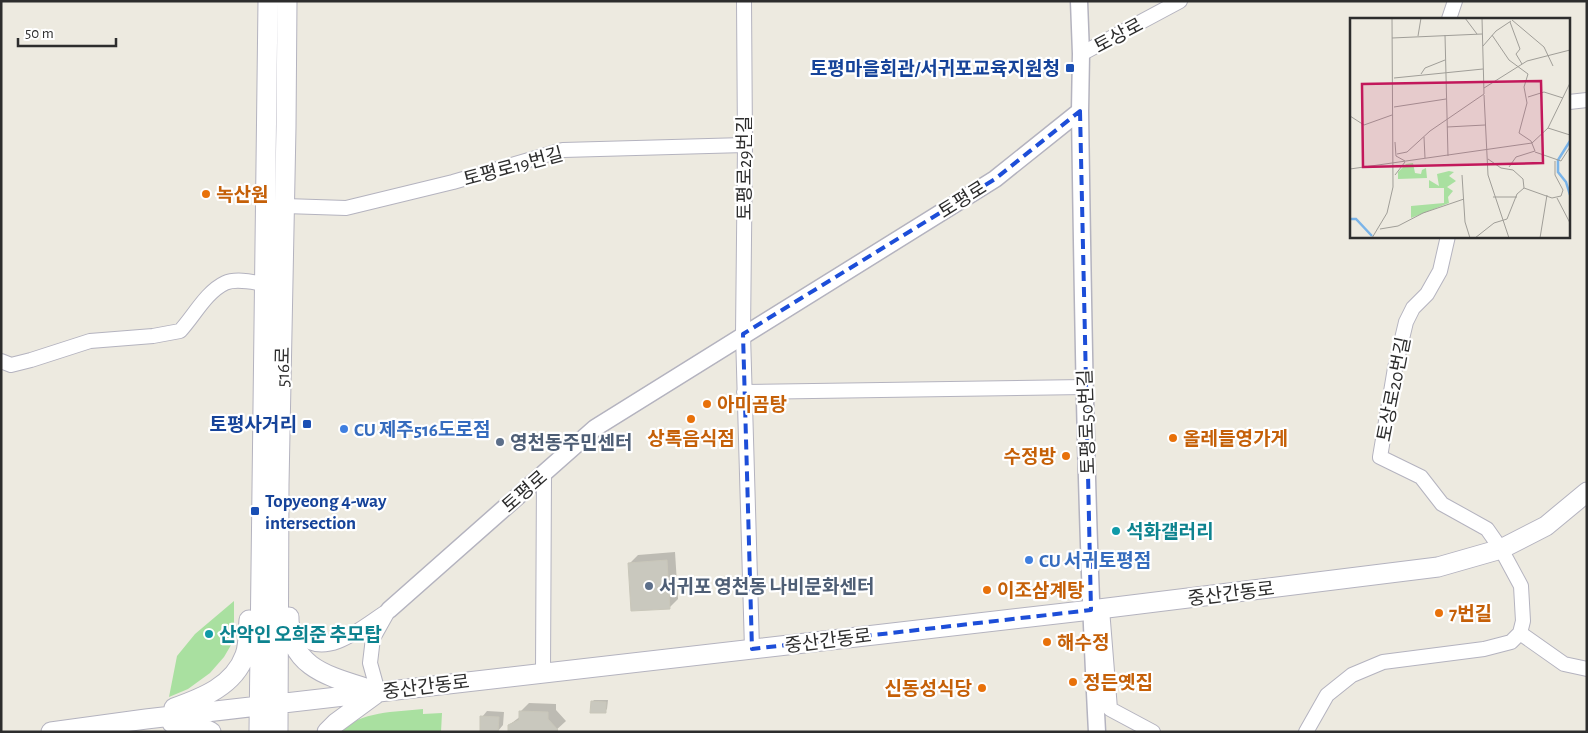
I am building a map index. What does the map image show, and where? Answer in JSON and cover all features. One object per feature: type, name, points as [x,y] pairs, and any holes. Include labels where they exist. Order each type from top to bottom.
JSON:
[{"type":"main road","name":"516로","points":[[259,732],[268,1]]},
{"type":"main road","name":"516로","points":[[278,732],[287,1]]},
{"type":"main road","name":"중산간동로","points":[[50,732],[146,719],[1096,609],[1438,567],[1500,549],[1546,526],[1587,492]]},
{"type":"main road","points":[[146,719],[204,698],[226,683],[240,666],[246,653],[261,507]]},
{"type":"main road","points":[[280,518],[290,552],[289,621],[292,644],[305,660],[316,669],[334,678],[378,692]]},
{"type":"main road","points":[[327,732],[336,723],[378,692]]},
{"type":"main road","points":[[146,719],[203,728],[210,732]]},
{"type":"street","name":"토평로29번길","points":[[743,334],[744,1]]},
{"type":"street","points":[[1079,1],[1081,54],[1080,111]]},
{"type":"street","name":"토상로","points":[[1081,54],[1180,1]]},
{"type":"street","points":[[1449,18],[1456,1]]},
{"type":"street","points":[[1570,102],[1587,100]]},
{"type":"street","name":"토평로","points":[[389,610],[595,428],[995,178],[1080,111]]},
{"type":"street","name":"토평로50번길","points":[[1080,111],[1085,387],[1096,609],[1097,732]]},
{"type":"street","name":"토평로19번길","points":[[285,206],[346,208],[453,182],[563,150],[745,145]]},
{"type":"street","name":"토상로20번길","points":[[1448,238],[1440,271],[1427,294],[1413,308],[1406,322],[1394,368],[1380,457],[1421,477],[1442,504],[1487,529],[1500,549]]},
{"type":"street","points":[[1,361],[10,365],[90,341],[153,336],[180,331],[208,295],[226,282],[246,281],[264,284]]},
{"type":"street","points":[[743,334],[752,649]]},
{"type":"street","points":[[744,392],[1085,387]]},
{"type":"street","points":[[543,672],[544,474]]},
{"type":"street","points":[[1306,732],[1327,695],[1352,675],[1383,662],[1484,649],[1511,642],[1520,633],[1523,621],[1521,586],[1500,549]]},
{"type":"street","points":[[1096,609],[1110,709],[1153,732]]},
{"type":"street","points":[[289,621],[302,637],[313,643],[325,645],[342,640],[389,610]]},
{"type":"street","points":[[378,692],[370,663],[373,638],[389,610]]},
{"type":"street","points":[[1520,633],[1564,664],[1587,669]]},
{"type":"highlighted area","points":[[1080,111],[1091,610],[752,649],[743,334],[995,179]]},
{"type":"green space","points":[[234,601],[234,640],[224,657],[210,673],[188,689],[169,697],[177,656],[195,634]]},
{"type":"green space","points":[[423,709],[423,714],[442,713],[441,732],[339,732],[357,720],[368,716]]},
{"type":"building","name":"서귀포 영천동 나비문화센터","points":[[667,560],[670,609],[631,611],[628,563]]},
{"type":"building","points":[[591,701],[606,702],[606,713],[590,713]]},
{"type":"building","points":[[519,711],[548,712],[548,719],[558,730],[556,732],[508,732],[508,725],[519,720]]},
{"type":"building","points":[[480,716],[499,717],[498,732],[480,732]]},
{"type":"place","name":"토평마을회관/서귀포교육지원청","points":[[1070,68]]},
{"type":"place","name":"녹산원","points":[[206,194]]},
{"type":"place","name":"아미곰탕","points":[[707,404]]},
{"type":"place","name":"상록음식점","points":[[691,419]]},
{"type":"place","name":"토평사거리","points":[[307,424]]},
{"type":"place","name":"CU 제주516도로점","points":[[344,429]]},
{"type":"place","name":"올레들영가게","points":[[1173,438]]},
{"type":"place","name":"영천동주민센터","points":[[500,442]]},
{"type":"place","name":"수정방","points":[[1066,456]]},
{"type":"place","name":"Topyeong 4-way intersection","points":[[255,511]]},
{"type":"place","name":"석화갤러리","points":[[1116,531]]},
{"type":"place","name":"CU 서귀토평점","points":[[1029,560]]},
{"type":"place","name":"서귀포 영천동 나비문화센터","points":[[649,586]]},
{"type":"place","name":"이조삼계탕","points":[[987,590]]},
{"type":"place","name":"7번길","points":[[1439,613]]},
{"type":"place","name":"산악인 오희준 추모탑","points":[[209,634]]},
{"type":"place","name":"해수정","points":[[1047,642]]},
{"type":"place","name":"정든옛집","points":[[1073,682]]},
{"type":"place","name":"신동성식당","points":[[982,688]]}]
